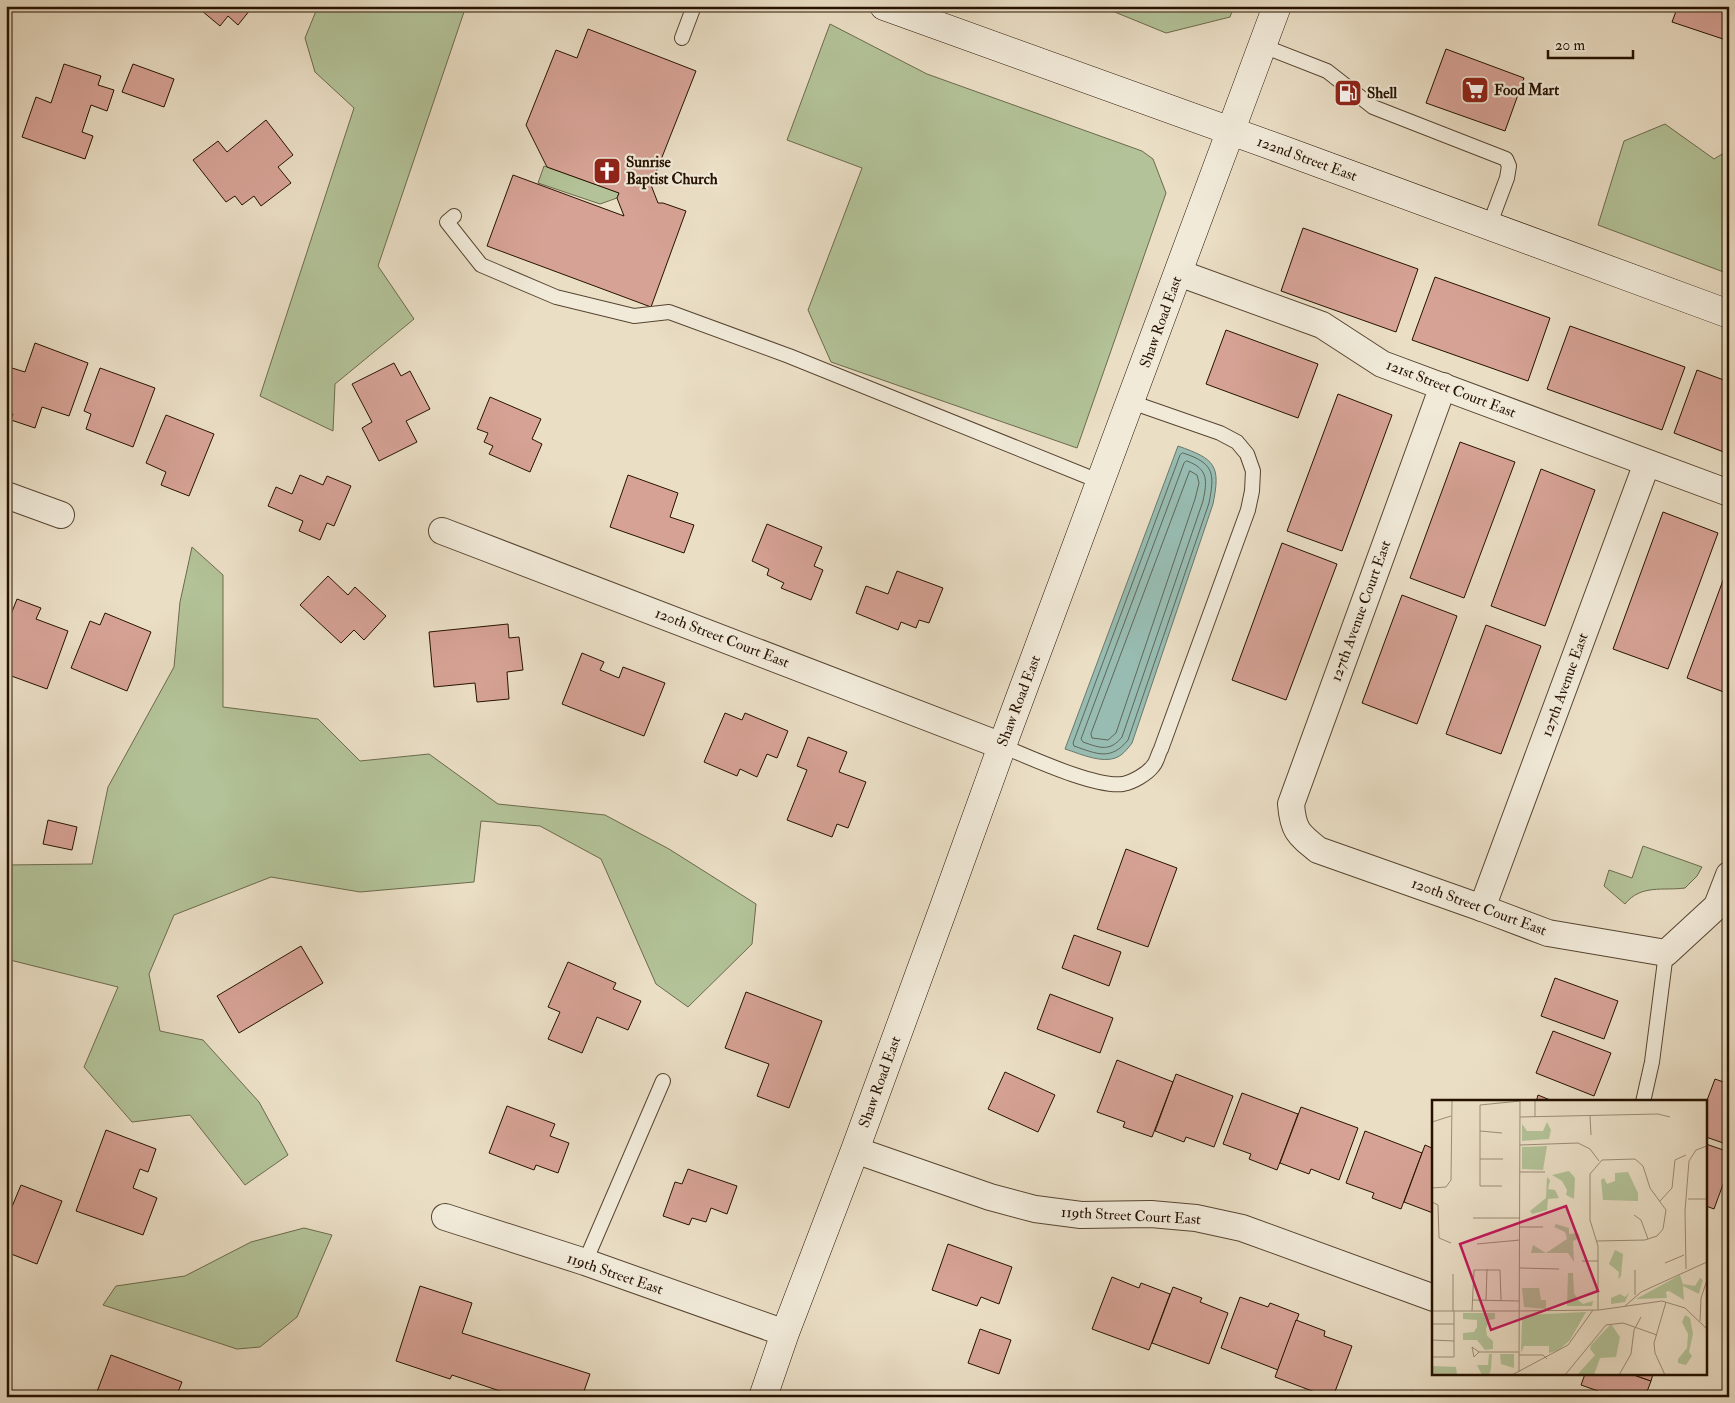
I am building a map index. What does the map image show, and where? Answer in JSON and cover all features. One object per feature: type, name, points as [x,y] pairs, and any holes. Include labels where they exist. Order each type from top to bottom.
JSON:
[{"type":"main road","name":"122nd Street East","points":[[884,6],[1729,314]]},
{"type":"main road","name":"Shaw Road East","points":[[763,1397],[785,1333],[855,1150],[1002,746],[1277,6]]},
{"type":"street","name":"121st Street Court East","points":[[1179,273],[1322,325],[1382,364],[1729,493]]},
{"type":"street","name":"127th Avenue Court East","points":[[1300,836],[1293,821],[1291,804],[1443,386]]},
{"type":"street","name":"127th Avenue East","points":[[1482,908],[1647,463]]},
{"type":"street","points":[[6,495],[61,515]]},
{"type":"street","name":"120th Street Court East","points":[[442,531],[1002,746]]},
{"type":"street","name":"120th Street Court East","points":[[1300,836],[1318,850],[1548,933],[1666,953]]},
{"type":"street","points":[[1666,953],[1717,906],[1729,874]]},
{"type":"street","name":"119th Street Court East","points":[[855,1150],[990,1197],[1035,1209],[1081,1215],[1151,1214],[1196,1218],[1242,1228],[1432,1297]]},
{"type":"street","name":"119th Street East","points":[[445,1217],[585,1262],[785,1333]]},
{"type":"lane","points":[[682,38],[694,6]]},
{"type":"lane","points":[[1263,46],[1327,71],[1373,107],[1506,159],[1510,166],[1507,178],[1489,226]]},
{"type":"lane","points":[[454,216],[447,222],[481,265],[556,298],[634,316],[669,312],[789,356],[1101,482]]},
{"type":"lane","points":[[1002,746],[1076,775],[1107,783],[1124,784],[1142,776],[1153,766],[1161,749],[1248,510],[1253,471],[1247,454],[1237,442],[1220,433],[1131,402]]},
{"type":"lane","points":[[1643,1100],[1652,1062],[1666,953]]},
{"type":"lane","points":[[585,1262],[663,1081]]},
{"type":"green space","points":[[318,6],[466,6],[378,266],[414,319],[335,384],[333,431],[260,396],[354,108],[315,72],[305,38]]},
{"type":"green space","points":[[1100,6],[1234,6],[1230,17],[1166,33]]},
{"type":"green space","points":[[830,24],[927,74],[1142,151],[1153,159],[1166,193],[1077,448],[831,362],[808,310],[862,168],[787,140]]},
{"type":"green space","points":[[1665,124],[1714,159],[1729,150],[1729,274],[1598,225],[1624,141]]},
{"type":"green space","points":[[544,166],[619,193],[617,198],[600,204],[538,183]]},
{"type":"green space","points":[[192,547],[223,575],[223,707],[318,719],[360,761],[429,754],[498,804],[605,815],[669,849],[756,904],[752,944],[688,1007],[656,984],[601,859],[540,826],[481,821],[474,882],[360,892],[271,877],[174,915],[149,974],[160,1031],[203,1040],[259,1102],[288,1155],[245,1185],[190,1115],[132,1122],[84,1067],[118,987],[6,959],[6,865],[92,864],[108,787],[174,667],[180,602]]},
{"type":"green space","points":[[1643,846],[1702,867],[1697,876],[1685,888],[1645,891],[1638,893],[1625,904],[1604,886],[1609,870],[1632,878]]},
{"type":"green space","points":[[304,1228],[332,1235],[297,1317],[260,1347],[237,1349],[103,1305],[116,1286],[185,1276],[251,1242]]},
{"type":"water","points":[[1178,446],[1200,455],[1212,465],[1216,480],[1213,504],[1132,743],[1122,754],[1108,759],[1086,756],[1065,749]]},
{"type":"building","points":[[196,6],[245,6],[250,10],[238,25],[228,16],[220,26]]},
{"type":"building","points":[[1678,6],[1729,6],[1729,41],[1672,22]]},
{"type":"building","name":"Sunrise Baptist Church","points":[[588,29],[696,71],[651,185],[658,203],[686,211],[651,307],[487,246],[513,175],[624,216],[617,198],[619,193],[547,167],[526,125],[556,50],[577,58]]},
{"type":"building","name":"Food Mart","points":[[1446,49],[1524,78],[1505,131],[1426,103]]},
{"type":"building","points":[[64,64],[101,76],[98,85],[114,90],[107,111],[91,105],[82,132],[93,136],[85,159],[22,137],[36,97],[51,103]]},
{"type":"building","points":[[133,64],[174,79],[164,107],[122,92]]},
{"type":"building","points":[[266,120],[293,155],[278,167],[291,183],[261,206],[254,196],[242,205],[235,196],[226,202],[193,160],[218,141],[227,152]]},
{"type":"building","points":[[1303,228],[1418,269],[1396,332],[1281,291]]},
{"type":"building","points":[[1435,277],[1550,318],[1528,381],[1412,340]]},
{"type":"building","points":[[1570,326],[1685,367],[1662,430],[1547,389]]},
{"type":"building","points":[[1226,330],[1318,364],[1298,418],[1206,384]]},
{"type":"building","points":[[35,343],[88,363],[69,416],[42,407],[35,428],[11,420],[13,414],[6,412],[6,384],[12,368],[25,372]]},
{"type":"building","points":[[394,363],[401,376],[410,371],[430,409],[406,421],[417,442],[379,461],[362,428],[372,422],[352,384]]},
{"type":"building","points":[[100,368],[155,388],[133,447],[86,429],[91,414],[84,411]]},
{"type":"building","points":[[1697,370],[1729,382],[1729,454],[1674,433]]},
{"type":"building","points":[[1338,394],[1392,415],[1342,551],[1287,531]]},
{"type":"building","points":[[490,397],[541,419],[532,439],[542,444],[530,472],[489,454],[493,446],[484,442],[488,433],[477,429]]},
{"type":"building","points":[[166,415],[214,434],[189,496],[161,485],[166,472],[146,463]]},
{"type":"building","points":[[1460,442],[1515,462],[1464,598],[1410,578]]},
{"type":"building","points":[[1541,469],[1595,490],[1545,626],[1491,606]]},
{"type":"building","points":[[300,475],[323,485],[327,476],[351,486],[334,526],[327,523],[320,540],[299,531],[303,521],[268,506],[276,487],[292,494]]},
{"type":"building","points":[[628,475],[678,493],[670,517],[694,525],[684,553],[610,527]]},
{"type":"building","points":[[1663,512],[1718,533],[1668,669],[1613,649]]},
{"type":"building","points":[[767,524],[822,547],[814,566],[823,570],[811,600],[781,588],[784,583],[767,575],[769,569],[752,561]]},
{"type":"building","points":[[1282,543],[1337,564],[1286,700],[1232,680]]},
{"type":"building","points":[[1729,564],[1729,694],[1687,678]]},
{"type":"building","points":[[897,571],[943,588],[929,623],[919,620],[916,628],[901,622],[898,630],[856,613],[866,586],[888,594]]},
{"type":"building","points":[[328,576],[348,595],[355,587],[386,616],[364,640],[354,630],[341,643],[300,605]]},
{"type":"building","points":[[1402,595],[1457,616],[1417,724],[1362,703]]},
{"type":"building","points":[[17,599],[41,608],[36,619],[68,631],[47,689],[6,674],[6,627]]},
{"type":"building","points":[[105,613],[151,632],[127,691],[71,668],[90,621],[100,625]]},
{"type":"building","points":[[508,624],[509,638],[519,637],[523,670],[507,672],[509,699],[477,702],[475,683],[434,687],[429,632]]},
{"type":"building","points":[[1486,625],[1541,646],[1501,754],[1446,734]]},
{"type":"building","points":[[582,653],[604,662],[600,670],[619,678],[623,667],[665,683],[644,736],[562,704]]},
{"type":"building","points":[[725,713],[742,720],[745,713],[788,731],[777,758],[767,754],[757,777],[740,769],[737,776],[704,762]]},
{"type":"building","points":[[808,737],[847,752],[839,772],[866,782],[848,828],[837,824],[832,837],[787,820],[807,770],[797,766]]},
{"type":"building","points":[[48,820],[77,827],[72,850],[43,844]]},
{"type":"building","points":[[1126,849],[1177,868],[1148,947],[1097,929]]},
{"type":"building","points":[[1074,935],[1121,952],[1109,986],[1062,968]]},
{"type":"building","points":[[301,946],[323,983],[239,1033],[217,996]]},
{"type":"building","points":[[568,962],[616,983],[613,989],[641,1001],[628,1030],[597,1017],[582,1053],[548,1039],[560,1012],[548,1007]]},
{"type":"building","points":[[1555,978],[1618,1001],[1604,1039],[1541,1016]]},
{"type":"building","points":[[746,992],[822,1021],[789,1108],[757,1096],[769,1064],[725,1048]]},
{"type":"building","points":[[1050,994],[1113,1018],[1100,1053],[1037,1029]]},
{"type":"building","points":[[1553,1031],[1611,1053],[1594,1096],[1536,1073]]},
{"type":"building","points":[[1117,1060],[1173,1082],[1152,1137],[1123,1127],[1125,1122],[1097,1112]]},
{"type":"building","points":[[1005,1072],[1055,1095],[1038,1132],[988,1109]]},
{"type":"building","points":[[1176,1074],[1233,1096],[1214,1147],[1186,1137],[1184,1142],[1155,1131]]},
{"type":"building","points":[[1715,1079],[1729,1084],[1729,1145],[1708,1138],[1707,1100]]},
{"type":"building","points":[[1242,1093],[1298,1114],[1277,1170],[1249,1159],[1251,1154],[1223,1144]]},
{"type":"building","points":[[1538,1095],[1550,1100],[1537,1100]]},
{"type":"building","points":[[507,1106],[555,1124],[550,1136],[569,1143],[558,1173],[536,1165],[534,1170],[489,1153]]},
{"type":"building","points":[[1301,1107],[1358,1128],[1339,1180],[1311,1169],[1309,1174],[1280,1163]]},
{"type":"building","points":[[106,1130],[156,1149],[148,1172],[140,1169],[133,1188],[157,1198],[143,1235],[76,1211]]},
{"type":"building","points":[[1365,1131],[1422,1153],[1401,1209],[1372,1198],[1374,1193],[1346,1183]]},
{"type":"building","points":[[1425,1145],[1432,1148],[1432,1213],[1404,1202]]},
{"type":"building","points":[[1708,1145],[1729,1152],[1729,1168],[1714,1209],[1708,1207]]},
{"type":"building","points":[[688,1169],[737,1186],[727,1214],[711,1208],[706,1222],[692,1218],[689,1225],[663,1216],[675,1182],[682,1184]]},
{"type":"building","points":[[21,1185],[62,1201],[37,1264],[6,1252],[6,1221]]},
{"type":"building","points":[[948,1244],[1012,1267],[999,1304],[981,1297],[977,1306],[932,1290]]},
{"type":"building","points":[[1112,1277],[1139,1288],[1141,1283],[1170,1294],[1149,1350],[1092,1329]]},
{"type":"building","points":[[420,1286],[472,1303],[462,1333],[590,1374],[582,1397],[518,1397],[452,1375],[450,1379],[396,1361]]},
{"type":"building","points":[[1173,1287],[1202,1298],[1200,1302],[1228,1313],[1209,1364],[1152,1343]]},
{"type":"building","points":[[1240,1297],[1268,1307],[1270,1303],[1299,1314],[1278,1370],[1221,1348]]},
{"type":"building","points":[[1296,1320],[1325,1331],[1324,1336],[1352,1346],[1333,1397],[1328,1397],[1275,1377]]},
{"type":"building","points":[[980,1329],[1011,1340],[999,1374],[968,1363]]},
{"type":"building","points":[[111,1355],[182,1382],[176,1397],[95,1397]]},
{"type":"building","points":[[1584,1376],[1637,1376],[1651,1381],[1645,1397],[1595,1397],[1598,1391],[1581,1385]]},
{"type":"building","points":[[1637,1376],[1652,1376],[1651,1381]]},
{"type":"building","points":[[1412,1391],[1428,1397],[1410,1397]]},
{"type":"place","name":"Food Mart","points":[[1475,90]]},
{"type":"place","name":"Shell","points":[[1348,93]]},
{"type":"place","name":"Sunrise Baptist Church","points":[[607,171]]}]
